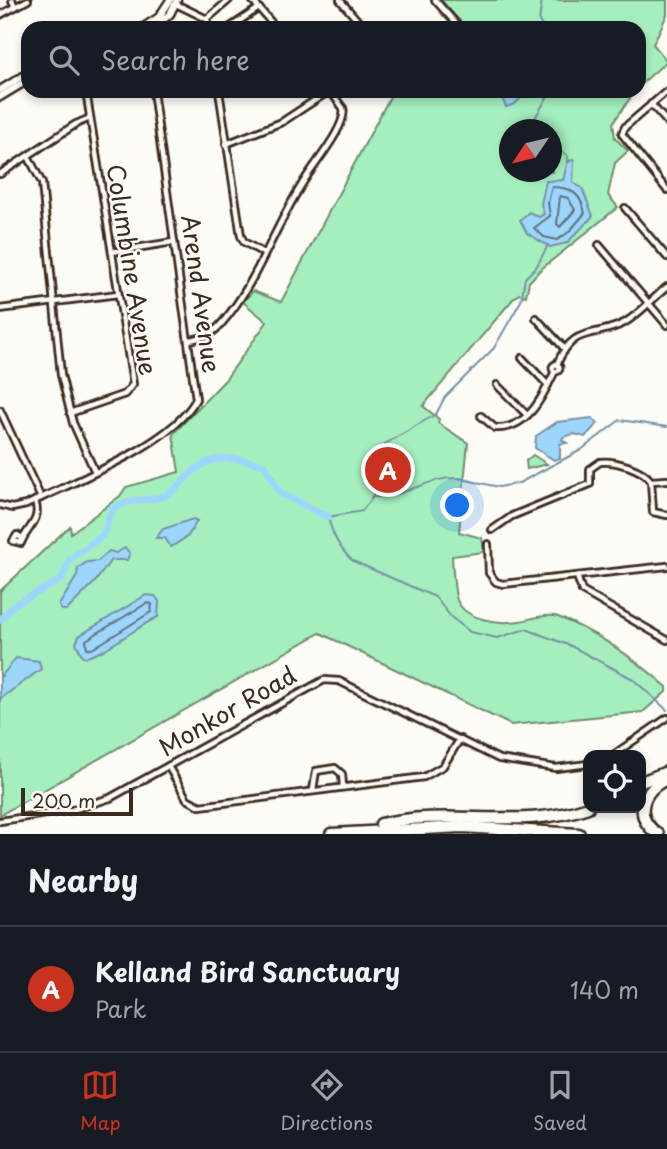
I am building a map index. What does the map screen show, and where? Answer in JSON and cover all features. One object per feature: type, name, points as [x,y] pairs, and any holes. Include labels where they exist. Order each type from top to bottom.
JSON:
[{"type":"highway","points":[[646,780],[667,772]]},
{"type":"highway","points":[[658,834],[645,822],[642,806],[648,791],[667,779]]},
{"type":"highway","points":[[366,830],[384,823],[437,817],[542,819],[583,808]]},
{"type":"highway","points":[[331,834],[366,830],[462,827],[579,834]]},
{"type":"main road","points":[[153,21],[174,1]]},
{"type":"main road","points":[[162,21],[174,1]]},
{"type":"main road","points":[[0,90],[21,77]]},
{"type":"main road","points":[[0,97],[21,84]]},
{"type":"street","points":[[12,0],[15,7]]},
{"type":"street","points":[[0,15],[28,0]]},
{"type":"street","points":[[174,1],[207,19],[229,0]]},
{"type":"street","points":[[252,0],[270,21]]},
{"type":"street","points":[[340,0],[358,21]]},
{"type":"street","points":[[435,0],[454,21]]},
{"type":"street","points":[[240,21],[259,8]]},
{"type":"street","points":[[667,91],[625,127],[622,134],[667,190]]},
{"type":"street","name":"Columbine Avenue","points":[[70,412],[125,394],[132,388],[87,98]]},
{"type":"street","name":"Arend Avenue","points":[[0,505],[16,508],[38,499],[95,472],[164,433],[191,408],[197,393],[154,98]]},
{"type":"street","points":[[220,98],[241,236],[244,242],[263,254]]},
{"type":"street","points":[[226,144],[282,122],[318,98]]},
{"type":"street","points":[[189,340],[210,335],[224,321],[299,187],[342,123],[343,108],[335,98]]},
{"type":"street","points":[[652,104],[667,122]]},
{"type":"street","points":[[0,174],[29,158],[74,125],[90,118]]},
{"type":"street","points":[[29,158],[42,183],[61,375],[70,412],[95,472]]},
{"type":"street","points":[[625,208],[667,257]]},
{"type":"street","points":[[112,252],[173,242]]},
{"type":"street","points":[[599,245],[667,325]]},
{"type":"street","points":[[481,416],[498,429],[516,424],[545,397],[555,371],[559,369],[556,364],[564,348],[580,335],[625,322],[667,287]]},
{"type":"street","points":[[0,309],[118,294]]},
{"type":"street","points":[[536,318],[564,348]]},
{"type":"street","points":[[522,358],[548,385]]},
{"type":"street","points":[[497,385],[527,415]]},
{"type":"street","points":[[0,410],[38,499],[36,522],[22,538]]},
{"type":"street","points":[[492,530],[512,516],[590,484],[590,469],[596,463],[618,463],[647,475],[652,481],[653,512],[667,515]]},
{"type":"street","points":[[652,481],[667,480]]},
{"type":"street","points":[[488,544],[489,573],[496,582],[503,584],[667,566]]},
{"type":"street","points":[[577,576],[582,591],[667,640]]},
{"type":"street","name":"Monkor Road","points":[[0,821],[90,806],[120,793],[324,680],[339,681],[499,759],[556,768],[583,765]]},
{"type":"street","points":[[620,750],[667,718]]},
{"type":"street","points":[[168,766],[187,799],[200,806],[431,775],[443,766],[460,739]]},
{"type":"street","points":[[313,790],[316,771],[334,768],[342,774],[343,787]]},
{"type":"green space","points":[[441,0],[667,0],[667,15],[653,44],[667,61],[646,80],[646,21],[460,21]]},
{"type":"green space","points":[[389,98],[630,98],[613,123],[615,138],[628,151],[615,163],[608,195],[618,207],[540,270],[529,282],[526,296],[519,294],[513,299],[423,406],[439,419],[438,423],[468,443],[459,532],[482,538],[484,552],[452,556],[455,590],[461,607],[476,617],[494,621],[512,622],[544,616],[558,617],[587,630],[616,648],[667,687],[667,691],[643,712],[511,725],[320,633],[0,815],[0,591],[70,526],[71,533],[120,496],[126,487],[179,472],[173,434],[225,380],[267,322],[243,302],[253,291],[281,302]]},
{"type":"green space","points":[[533,455],[547,464],[527,469],[526,461]]},
{"type":"water","points":[[502,98],[521,98],[515,104],[506,107]]},
{"type":"water","points":[[574,160],[573,183],[582,188],[593,216],[567,243],[550,247],[527,233],[520,220],[529,212],[539,217],[544,214],[541,204],[546,182],[562,182],[568,161]]},
{"type":"water","points":[[592,418],[598,423],[585,437],[574,434],[563,437],[562,440],[567,443],[560,444],[560,458],[554,460],[535,448],[536,436],[557,422]]},
{"type":"water","points":[[193,519],[197,521],[188,536],[171,547],[165,538],[156,538],[163,529]]},
{"type":"water","points":[[125,548],[130,553],[127,560],[111,560],[95,582],[67,610],[61,610],[59,605],[77,576],[78,568],[87,562],[98,561],[109,551],[116,553]]},
{"type":"water","points":[[146,595],[155,596],[159,601],[158,617],[98,653],[83,657],[76,643],[79,636]]},
{"type":"water","points":[[16,658],[39,661],[41,669],[0,699],[0,678]]},
{"type":"waterway","points":[[539,21],[542,0]]},
{"type":"waterway","points":[[535,119],[547,98]]},
{"type":"waterway","points":[[562,152],[567,155],[569,162]]},
{"type":"waterway","points":[[371,498],[384,478],[381,468],[385,444],[436,414],[445,397],[494,348],[521,301],[525,278],[537,266],[548,245]]},
{"type":"waterway","points":[[466,480],[499,487],[519,483],[581,450],[620,420],[667,427]]},
{"type":"waterway","points":[[0,620],[14,605],[62,579],[70,559],[103,535],[112,510],[132,501],[168,494],[198,468],[216,460],[225,458],[265,465],[280,493],[328,517]]},
{"type":"waterway","points":[[464,479],[440,480],[385,497],[373,497],[362,511],[328,517],[334,535],[353,561],[435,597],[451,617],[470,632],[497,638],[526,629],[571,646],[633,679],[667,710]]},
{"type":"place","name":"Kelland Bird Sanctuary","points":[[388,470]]}]
